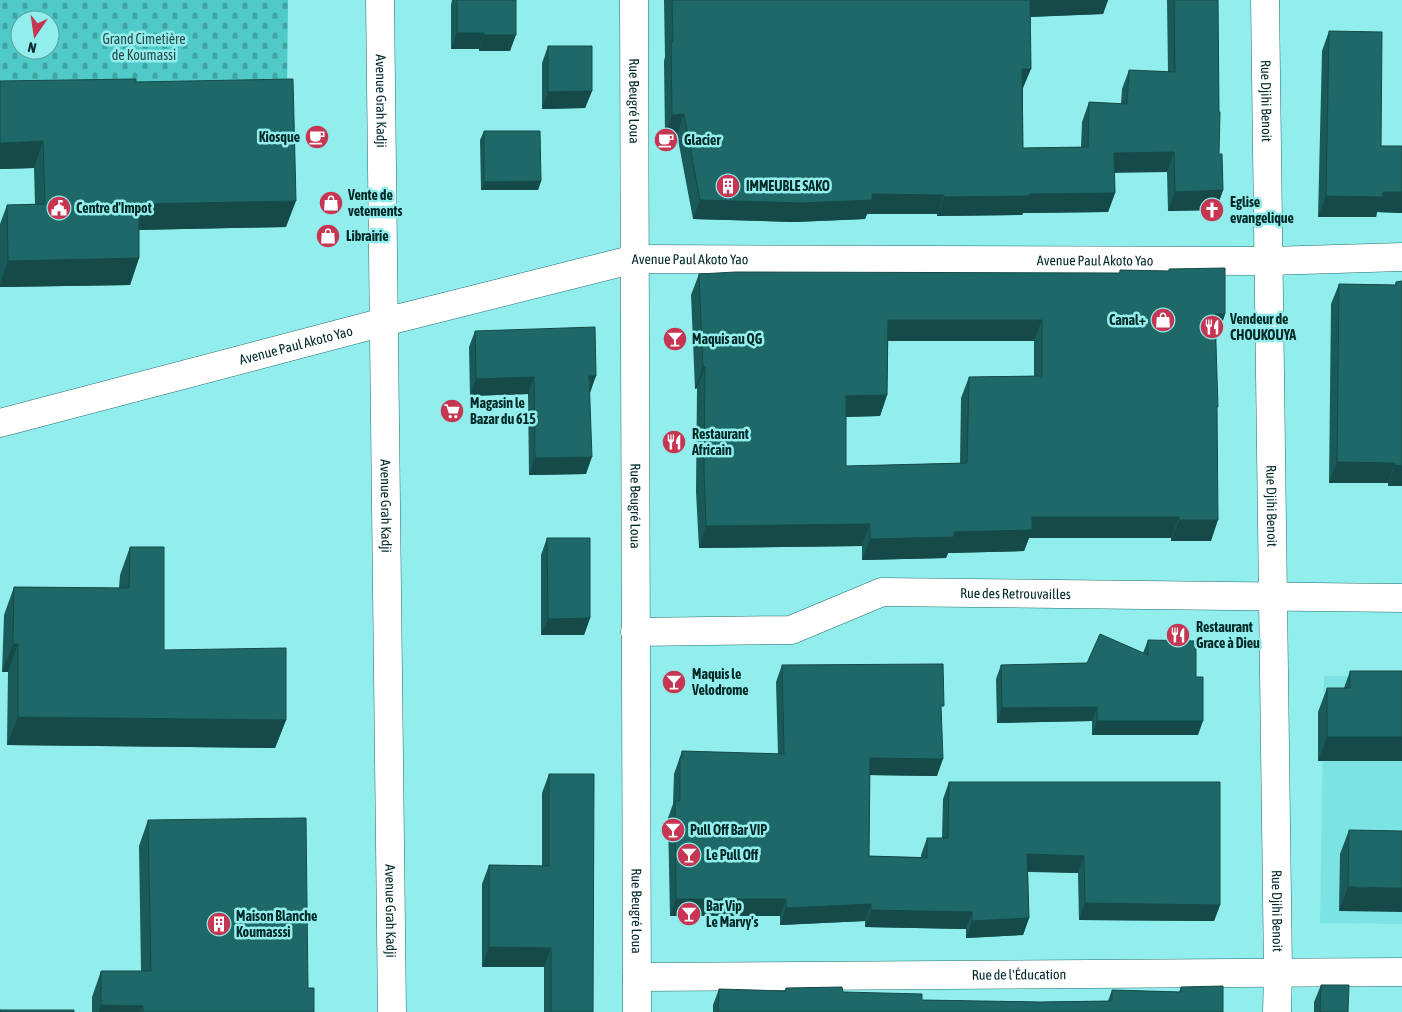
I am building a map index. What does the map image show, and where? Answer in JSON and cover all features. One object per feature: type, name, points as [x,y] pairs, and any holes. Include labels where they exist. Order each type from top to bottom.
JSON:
[{"type":"street","name":"Avenue Grah Kadji","points":[[380,0],[392,1012]]},
{"type":"street","name":"Rue Beugré Loua","points":[[634,0],[637,1012]]},
{"type":"street","name":"Rue Djihi Benoit","points":[[1265,0],[1277,1012]]},
{"type":"street","name":"Avenue Paul Akoto Yao","points":[[0,423],[384,322],[634,259],[1268,261],[1402,257]]},
{"type":"street","name":"Rue des Retrouvailles","points":[[636,632],[791,630],[882,592],[1402,598]]},
{"type":"street","name":"Rue de l'Éducation","points":[[637,977],[1402,972]]},
{"type":"shaded area","points":[[1324,676],[1402,677],[1402,924],[1320,923]]},
{"type":"green space","name":"Grand Cimetière de Koumassi","points":[[0,0],[288,0],[287,93],[0,93]]},
{"type":"building","points":[[457,0],[516,0],[516,35],[457,33]]},
{"type":"building","points":[[672,0],[1030,0],[1031,69],[1022,69],[1023,148],[1088,147],[1089,102],[1127,104],[1129,70],[1175,72],[1174,0],[1218,0],[1219,154],[1222,154],[1223,190],[1175,192],[1174,152],[1114,153],[1115,193],[944,197],[944,195],[872,194],[872,200],[801,203],[700,200],[684,114],[672,115]]},
{"type":"building","points":[[1329,31],[1382,32],[1381,146],[1402,146],[1402,192],[1383,192],[1383,197],[1326,196]]},
{"type":"building","points":[[548,46],[592,46],[592,91],[548,92]]},
{"type":"building","points":[[136,79],[136,82],[293,79],[296,201],[139,204],[139,258],[8,261],[7,205],[45,204],[43,141],[0,143],[0,81]]},
{"type":"building","points":[[484,131],[540,131],[541,181],[484,182]]},
{"type":"building","points":[[1225,268],[1225,314],[1215,314],[1218,407],[1218,520],[1179,520],[1179,517],[1032,517],[1032,530],[954,532],[954,537],[870,539],[870,524],[706,526],[704,471],[705,367],[703,367],[699,274],[736,272],[1120,273],[1120,270],[1169,271],[1169,269]],"holes":[[[888,320],[1042,320],[1042,376],[969,377],[967,463],[846,466],[846,396],[887,395]]]},
{"type":"building","points":[[1402,281],[1402,466],[1395,465],[1395,463],[1337,462],[1339,284],[1396,285],[1396,282]]},
{"type":"building","points":[[595,327],[596,376],[589,376],[592,457],[535,458],[534,377],[476,379],[475,331]]},
{"type":"building","points":[[547,538],[590,538],[590,618],[548,619]]},
{"type":"building","points":[[130,547],[164,547],[164,650],[286,648],[286,720],[18,717],[18,644],[13,644],[14,587],[129,588]]},
{"type":"building","points":[[1100,634],[1148,655],[1148,640],[1196,641],[1196,677],[1203,677],[1203,721],[1097,721],[1097,707],[1002,708],[1001,665],[1087,663]]},
{"type":"building","points":[[943,664],[944,706],[941,706],[943,759],[870,758],[869,856],[927,858],[927,838],[948,838],[949,782],[1220,782],[1220,905],[1085,903],[1084,856],[1027,854],[1029,918],[972,921],[972,912],[871,910],[871,904],[786,908],[786,899],[676,899],[675,801],[680,801],[680,758],[682,757],[682,751],[784,754],[782,665]]},
{"type":"building","points":[[1350,671],[1402,671],[1402,737],[1327,737],[1327,688],[1350,688]]},
{"type":"building","points":[[549,774],[594,774],[593,1012],[551,1012],[551,948],[489,947],[489,865],[549,866]]},
{"type":"building","name":"Maison Blanche Koumasssi","points":[[306,818],[308,988],[314,988],[314,1012],[143,1012],[143,1006],[101,1005],[101,971],[151,971],[148,820]]},
{"type":"building","points":[[1349,830],[1402,831],[1402,888],[1348,887]]},
{"type":"building","points":[[1321,985],[1349,985],[1348,1012],[1320,1012]]},
{"type":"building","points":[[1223,986],[1223,1012],[718,1012],[719,989],[786,991],[786,988],[842,987],[843,992],[922,994],[922,1000],[1040,1002],[1112,1001],[1112,990],[1181,992],[1181,987]]},
{"type":"building","points":[[0,1010],[74,1010],[74,1012],[0,1012]]},
{"type":"place","name":"Kiosque","points":[[317,137]]},
{"type":"place","name":"Glacier","points":[[666,140]]},
{"type":"place","name":"IMMEUBLE SAKO","points":[[728,186]]},
{"type":"place","name":"Vente de vetements","points":[[331,203]]},
{"type":"place","name":"Centre d'Impot","points":[[59,208]]},
{"type":"place","name":"Eglise evangelique","points":[[1212,210]]},
{"type":"place","name":"Librairie","points":[[328,236]]},
{"type":"place","name":"Canal+","points":[[1163,320]]},
{"type":"place","name":"Vendeur de CHOUKOUYA","points":[[1212,327]]},
{"type":"place","name":"Maquis au QG","points":[[675,339]]},
{"type":"place","name":"Magasin le Bazar du 615","points":[[452,411]]},
{"type":"place","name":"Restaurant Africain","points":[[674,442]]},
{"type":"place","name":"Restaurant Grace à Dieu","points":[[1178,635]]},
{"type":"place","name":"Maquis le Velodrome","points":[[674,682]]},
{"type":"place","name":"Pull Off Bar VIP","points":[[673,830]]},
{"type":"place","name":"Le Pull Off","points":[[689,855]]},
{"type":"place","name":"Bar Vip Le Marvy's","points":[[689,914]]},
{"type":"place","name":"Maison Blanche Koumasssi","points":[[219,924]]}]
